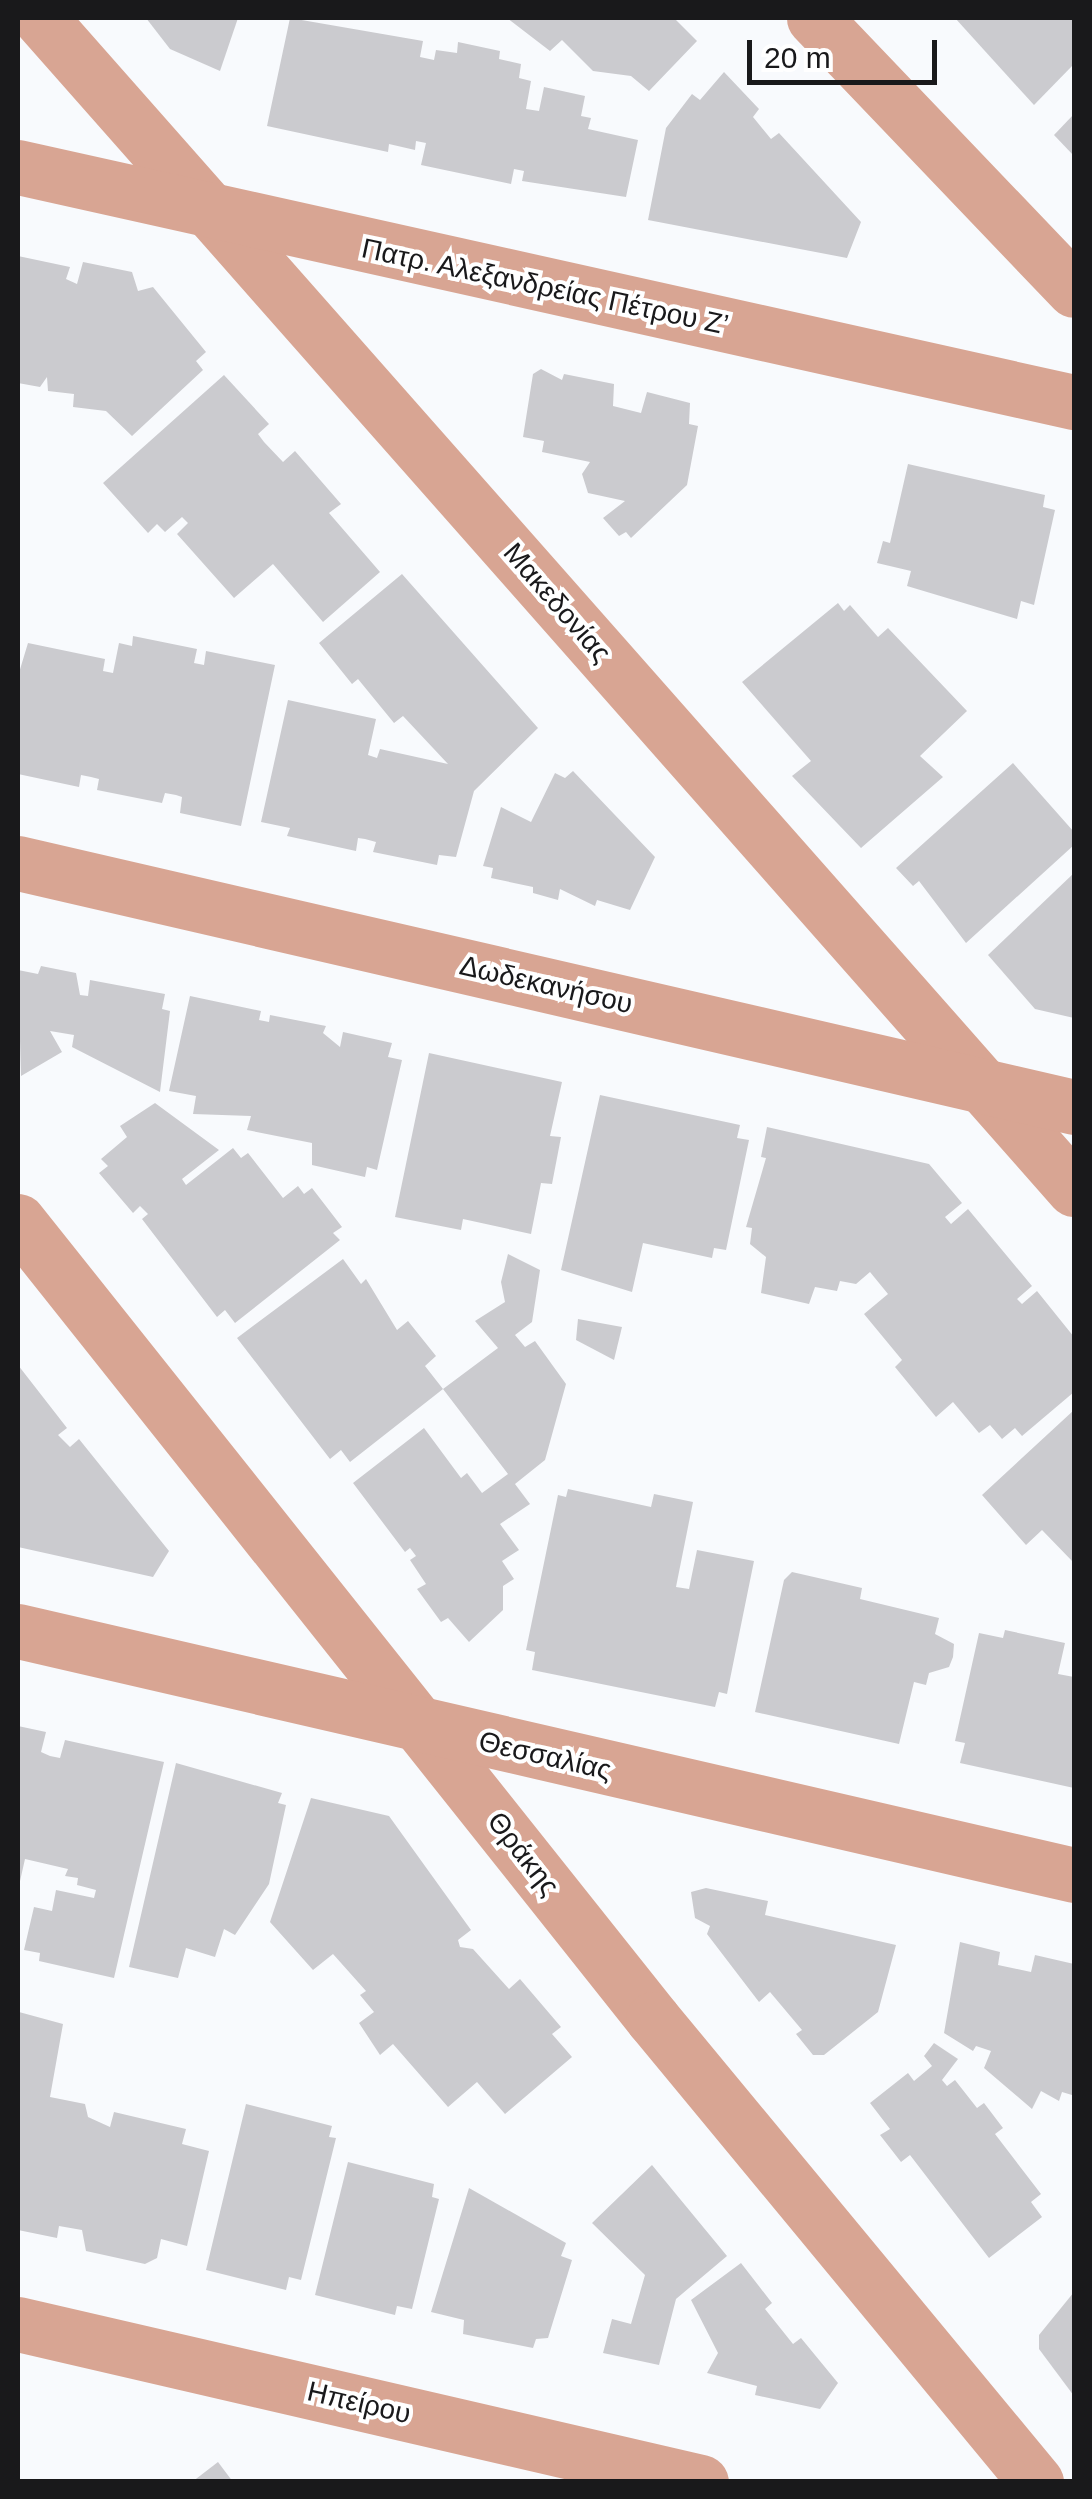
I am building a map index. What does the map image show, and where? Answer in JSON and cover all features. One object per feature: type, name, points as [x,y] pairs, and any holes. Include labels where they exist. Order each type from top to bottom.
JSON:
[{"type":"street","name":"Μακεδονίας","points":[[40,18],[1074,1190]]},
{"type":"street","points":[[814,18],[1074,290]]},
{"type":"street","name":"Πατρ. Αλεξανδρείας Πέτρου Ζ’","points":[[18,167],[1074,402]]},
{"type":"street","name":"Δωδεκανήσου","points":[[18,863],[1074,1108]]},
{"type":"street","name":"Θράκης","points":[[18,1221],[653,2019],[1036,2482]]},
{"type":"street","name":"Θεσσαλίας","points":[[18,1631],[426,1730],[1074,1875]]},
{"type":"street","name":"Ηπείρου","points":[[18,2324],[701,2482]]},
{"type":"building","points":[[146,18],[238,18],[220,71],[170,49]]},
{"type":"building","points":[[290,18],[423,41],[420,57],[434,60],[436,50],[457,53],[458,42],[500,51],[499,59],[521,64],[519,78],[531,81],[526,109],[539,111],[544,87],[585,96],[581,116],[591,118],[588,129],[638,140],[626,197],[522,181],[524,171],[514,169],[511,184],[421,165],[426,143],[416,141],[415,150],[389,144],[388,152],[267,126]]},
{"type":"building","points":[[507,18],[674,18],[697,41],[649,91],[631,76],[593,71],[562,40],[550,51]]},
{"type":"building","points":[[955,18],[1074,18],[1074,64],[1034,105]]},
{"type":"building","points":[[724,72],[759,109],[753,117],[771,139],[779,133],[861,222],[847,258],[648,220],[666,128],[692,94],[700,100]]},
{"type":"building","points":[[1074,114],[1074,156],[1054,135]]},
{"type":"building","points":[[18,256],[70,267],[66,279],[77,284],[83,262],[132,272],[138,291],[153,287],[206,352],[196,361],[203,370],[132,436],[106,411],[73,407],[74,394],[48,391],[47,377],[40,387],[18,383]]},
{"type":"building","points":[[541,369],[562,380],[564,374],[614,384],[613,406],[641,413],[647,392],[690,403],[689,424],[698,426],[687,485],[631,538],[626,532],[619,536],[603,518],[625,501],[588,493],[582,474],[590,462],[542,452],[544,441],[523,437],[533,374]]},
{"type":"building","points":[[224,375],[269,424],[258,434],[264,442],[283,462],[295,451],[341,504],[329,513],[380,572],[323,622],[273,564],[234,598],[177,534],[188,523],[182,517],[165,532],[157,524],[148,533],[103,483]]},
{"type":"building","points":[[908,464],[1045,495],[1043,507],[1055,510],[1034,605],[1021,601],[1017,619],[907,586],[911,571],[877,563],[883,541],[890,543]]},
{"type":"building","points":[[402,574],[538,728],[474,791],[456,857],[439,855],[437,865],[373,852],[376,842],[365,839],[358,838],[356,851],[287,836],[290,828],[261,822],[288,700],[376,719],[368,755],[377,758],[380,749],[448,764],[403,716],[394,723],[358,679],[352,684],[319,643]]},
{"type":"building","points":[[838,603],[844,611],[850,605],[878,637],[888,628],[967,711],[920,756],[943,777],[861,848],[792,776],[811,761],[742,682]]},
{"type":"building","points":[[133,636],[197,649],[194,663],[204,665],[206,651],[275,665],[241,826],[180,813],[182,797],[176,795],[165,793],[162,803],[97,790],[99,779],[91,777],[81,775],[79,787],[18,774],[18,676],[28,643],[105,659],[103,671],[113,673],[119,643],[132,646]]},
{"type":"building","points":[[1013,763],[1074,832],[1074,845],[966,943],[919,881],[913,886],[896,868]]},
{"type":"building","points":[[573,771],[655,857],[630,910],[597,900],[595,906],[560,889],[558,900],[533,893],[533,887],[491,878],[493,868],[483,866],[501,807],[531,822],[555,773],[565,778]]},
{"type":"building","points":[[1074,873],[1074,1018],[1035,1009],[988,955]]},
{"type":"building","points":[[41,966],[76,973],[80,995],[88,996],[90,980],[165,994],[162,1009],[170,1011],[160,1092],[72,1047],[74,1035],[50,1031],[62,1052],[21,1076],[18,970],[38,974]]},
{"type":"building","points":[[190,996],[261,1011],[259,1020],[269,1022],[270,1015],[326,1026],[323,1033],[340,1047],[343,1032],[392,1043],[388,1057],[402,1060],[377,1170],[367,1167],[365,1177],[312,1165],[312,1143],[247,1130],[251,1116],[193,1114],[196,1096],[169,1091]]},
{"type":"building","points":[[429,1053],[562,1082],[550,1136],[561,1137],[552,1184],[541,1183],[531,1234],[463,1219],[461,1230],[395,1217]]},
{"type":"building","points":[[600,1095],[740,1125],[737,1138],[749,1140],[726,1250],[714,1248],[712,1258],[643,1243],[632,1292],[561,1270]]},
{"type":"building","points":[[155,1103],[219,1150],[182,1179],[186,1185],[233,1148],[241,1158],[248,1153],[283,1198],[298,1186],[304,1194],[312,1188],[342,1227],[333,1233],[340,1240],[235,1323],[225,1310],[217,1317],[142,1219],[148,1214],[140,1206],[133,1213],[99,1173],[108,1166],[101,1159],[127,1137],[120,1126]]},
{"type":"building","points":[[767,1127],[929,1164],[962,1203],[945,1217],[951,1224],[968,1209],[1032,1286],[1017,1299],[1022,1304],[1037,1291],[1074,1337],[1074,1392],[1022,1436],[1015,1428],[1002,1439],[990,1425],[979,1433],[953,1402],[936,1417],[895,1367],[902,1360],[864,1314],[888,1294],[870,1272],[856,1284],[840,1281],[837,1291],[815,1287],[809,1304],[761,1293],[766,1257],[750,1244],[752,1228],[746,1227],[766,1158],[761,1157]]},
{"type":"building","points":[[508,1254],[540,1270],[532,1322],[515,1335],[525,1347],[535,1341],[566,1384],[545,1460],[515,1484],[530,1504],[500,1524],[519,1550],[502,1561],[514,1579],[503,1586],[503,1610],[469,1642],[448,1618],[441,1622],[417,1589],[426,1584],[410,1560],[416,1556],[410,1548],[405,1552],[353,1483],[424,1428],[461,1478],[467,1473],[482,1493],[508,1474],[443,1389],[498,1348],[475,1321],[505,1302],[501,1282]]},
{"type":"building","points":[[343,1259],[361,1284],[366,1279],[397,1330],[408,1321],[436,1356],[425,1366],[443,1389],[350,1462],[341,1450],[330,1459],[237,1338]]},
{"type":"building","points":[[578,1319],[622,1327],[614,1360],[576,1340]]},
{"type":"building","points":[[18,1365],[67,1428],[58,1435],[70,1447],[79,1439],[169,1551],[153,1577],[18,1547]]},
{"type":"building","points":[[1074,1410],[1074,1563],[1042,1530],[1026,1545],[982,1495]]},
{"type":"building","points":[[568,1489],[651,1507],[654,1494],[693,1502],[676,1587],[689,1589],[697,1550],[754,1561],[727,1694],[719,1692],[715,1707],[532,1670],[535,1652],[526,1650],[558,1495],[566,1497]]},
{"type":"building","points":[[792,1572],[862,1588],[860,1599],[939,1618],[935,1634],[954,1644],[953,1657],[949,1667],[929,1673],[926,1685],[914,1682],[899,1744],[755,1712],[784,1580]]},
{"type":"building","points":[[1005,1630],[1065,1643],[1058,1674],[1074,1677],[1074,1788],[960,1763],[965,1743],[955,1741],[979,1633],[1003,1638]]},
{"type":"building","points":[[18,1726],[46,1732],[41,1752],[50,1756],[60,1758],[65,1740],[164,1762],[114,1978],[39,1961],[40,1953],[24,1950],[34,1907],[52,1911],[56,1890],[94,1898],[96,1890],[77,1885],[78,1878],[65,1876],[68,1869],[25,1859],[18,1890]]},
{"type":"building","points":[[176,1763],[282,1793],[278,1803],[286,1805],[269,1884],[235,1935],[224,1929],[215,1957],[186,1948],[178,1978],[129,1967]]},
{"type":"building","points":[[311,1798],[389,1816],[471,1930],[458,1940],[460,1947],[473,1949],[509,1989],[520,1979],[561,2027],[552,2034],[572,2057],[505,2114],[477,2082],[448,2107],[393,2044],[380,2055],[359,2023],[374,2012],[360,1995],[366,1991],[333,1954],[313,1970],[270,1922]]},
{"type":"building","points":[[706,1888],[768,1901],[765,1915],[896,1945],[878,2012],[824,2055],[813,2055],[796,2034],[802,2030],[770,1992],[759,2002],[707,1934],[710,1926],[695,1918],[691,1892]]},
{"type":"building","points":[[960,1942],[1000,1952],[998,1965],[1031,1972],[1035,1955],[1074,1964],[1072,2095],[1062,2092],[1059,2101],[1041,2091],[1032,2109],[984,2068],[991,2051],[976,2046],[973,2051],[944,2033]]},
{"type":"building","points":[[19,2012],[63,2024],[50,2097],[85,2104],[88,2117],[110,2127],[114,2112],[186,2129],[182,2144],[209,2151],[187,2246],[161,2239],[157,2258],[145,2264],[86,2251],[82,2230],[59,2226],[57,2238],[18,2230]]},
{"type":"building","points":[[934,2043],[958,2059],[942,2080],[947,2086],[955,2080],[977,2108],[984,2103],[1003,2128],[995,2134],[1041,2194],[1031,2202],[1042,2217],[989,2258],[910,2155],[901,2162],[880,2135],[890,2129],[870,2103],[908,2073],[914,2081],[932,2066],[924,2056]]},
{"type":"building","points":[[246,2104],[332,2126],[329,2137],[336,2138],[301,2280],[289,2277],[286,2290],[206,2270]]},
{"type":"building","points":[[348,2162],[434,2184],[432,2197],[439,2199],[412,2309],[397,2306],[395,2315],[315,2295]]},
{"type":"building","points":[[652,2165],[727,2256],[676,2299],[659,2365],[603,2353],[612,2319],[631,2324],[645,2275],[592,2223]]},
{"type":"building","points":[[469,2188],[566,2243],[561,2256],[572,2260],[548,2338],[536,2339],[533,2348],[463,2334],[464,2320],[431,2312]]},
{"type":"building","points":[[741,2263],[772,2303],[765,2309],[793,2344],[801,2338],[838,2383],[820,2409],[755,2395],[757,2386],[707,2373],[718,2353],[691,2300]]},
{"type":"building","points":[[1074,2292],[1074,2396],[1039,2349],[1039,2335]]},
{"type":"building","points":[[218,2462],[233,2482],[192,2482]]}]
